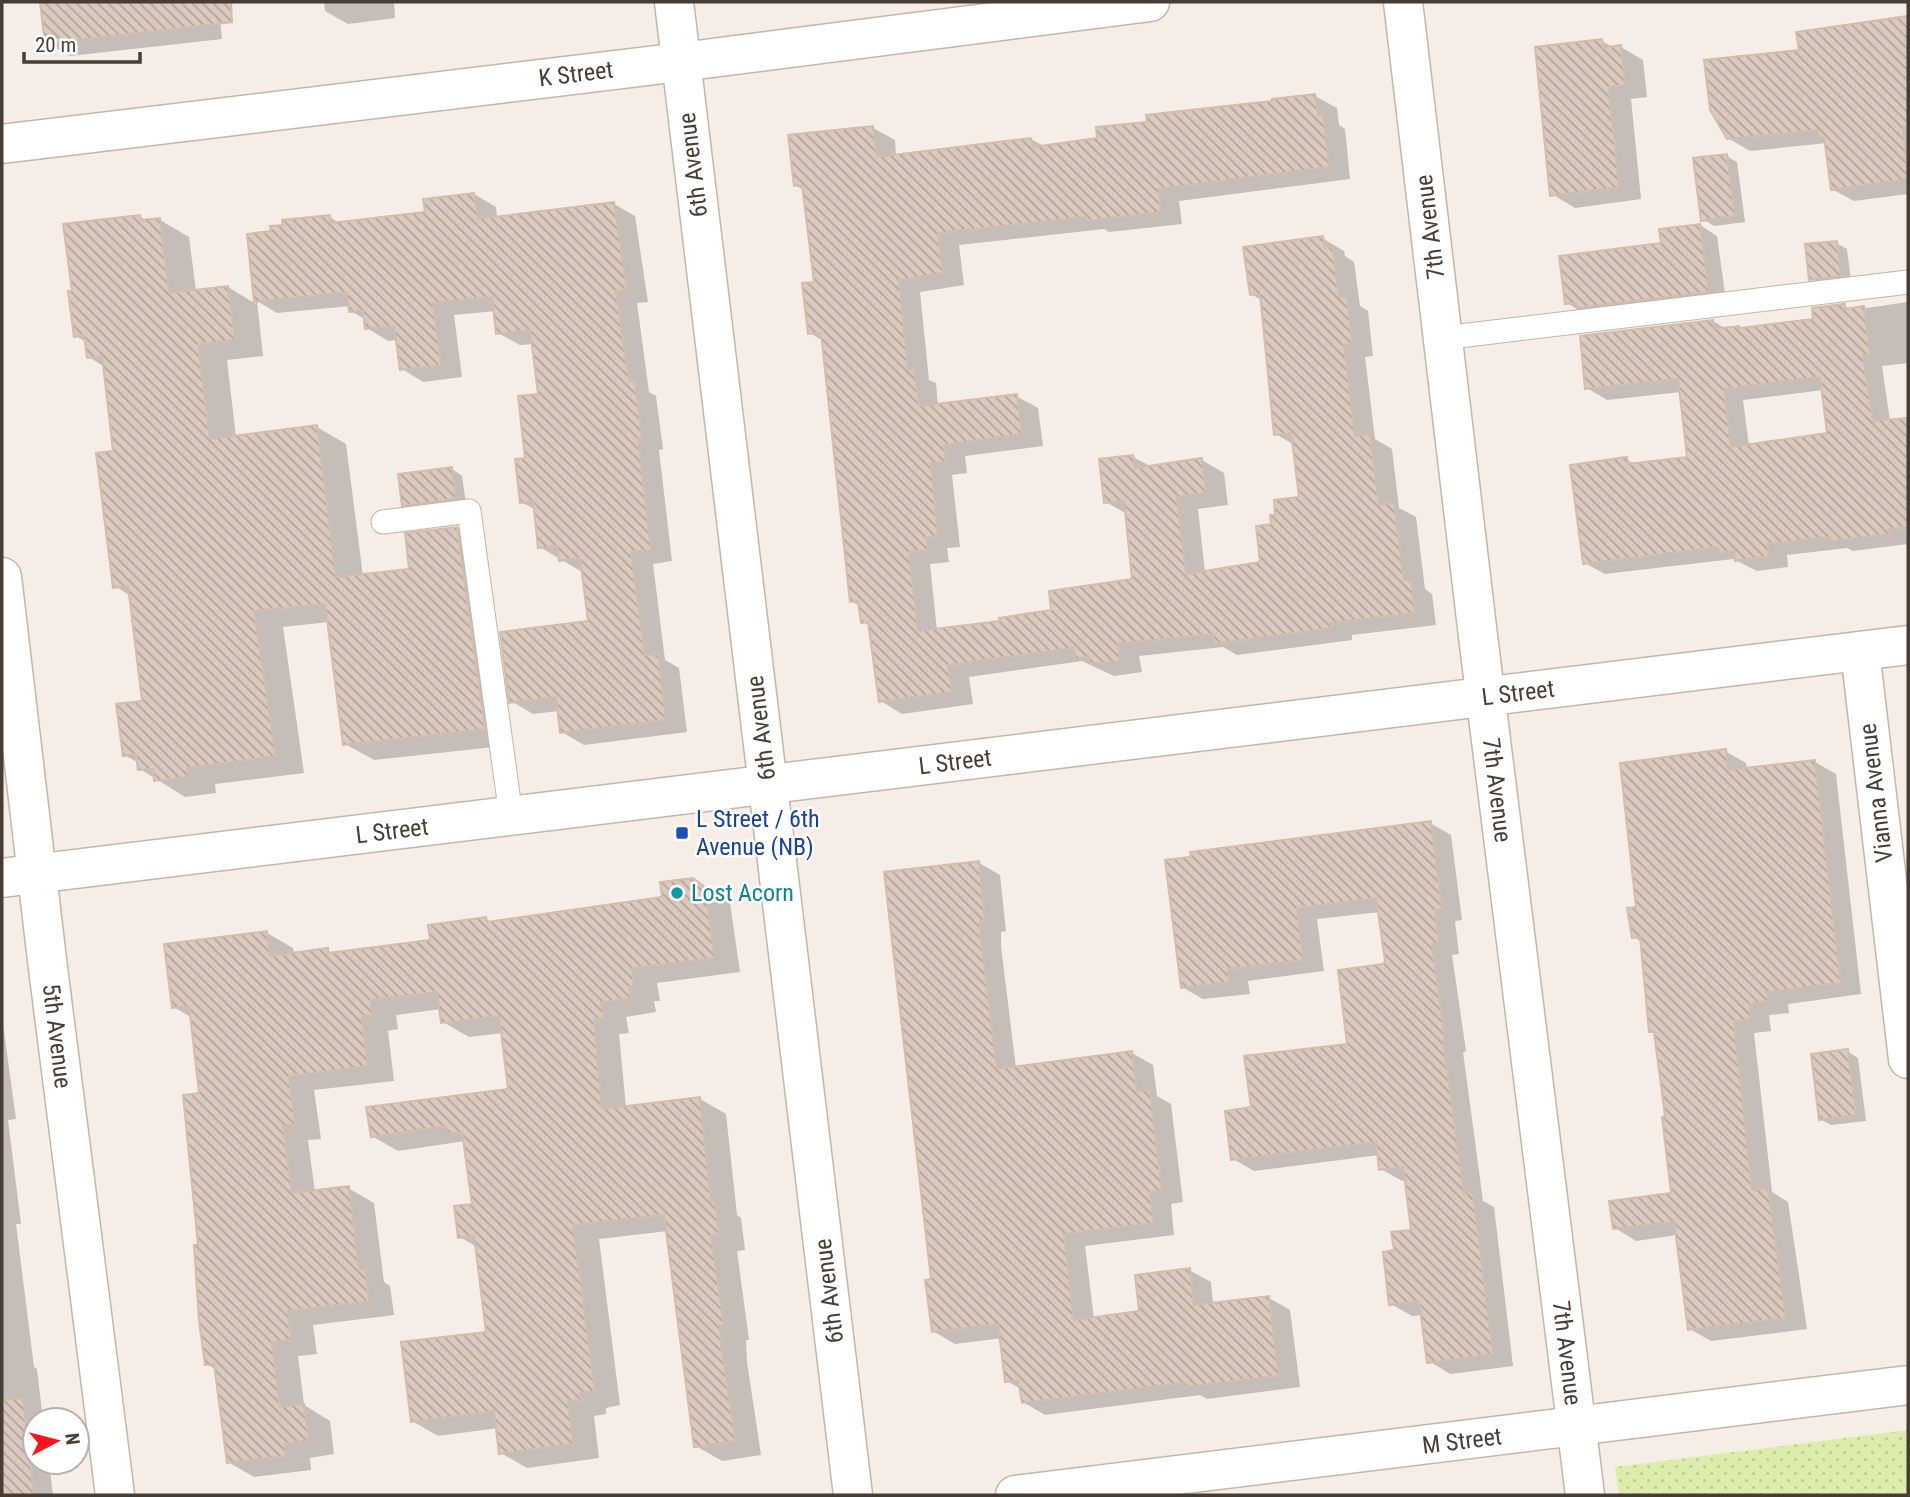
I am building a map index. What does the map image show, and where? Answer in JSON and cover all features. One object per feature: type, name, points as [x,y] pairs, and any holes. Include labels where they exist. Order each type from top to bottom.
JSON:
[{"type":"street","name":"6th Avenue","points":[[674,2],[853,1495]]},
{"type":"street","name":"K Street","points":[[2,144],[1150,2]]},
{"type":"street","name":"7th Avenue","points":[[1403,2],[1485,697],[1585,1495]]},
{"type":"street","name":"5th Avenue","points":[[2,577],[19,876],[114,1495]]},
{"type":"street","name":"L Street","points":[[19,876],[1908,645]]},
{"type":"street","name":"Vianna Avenue","points":[[1860,651],[1908,1059]]},
{"type":"street","name":"M Street","points":[[1015,1495],[1908,1385]]},
{"type":"lane","points":[[1443,338],[1908,282]]},
{"type":"lane","points":[[383,522],[469,511],[511,816]]},
{"type":"green space","points":[[1908,1430],[1908,1495],[1619,1495],[1615,1467]]},
{"type":"building","points":[[40,2],[231,2],[232,22],[45,44]]},
{"type":"building","points":[[1908,16],[1908,126],[1903,126],[1908,179],[1831,190],[1824,137],[1819,138],[1818,130],[1727,139],[1710,110],[1704,60],[1799,50],[1796,32]]},
{"type":"building","points":[[1602,39],[1603,48],[1621,45],[1625,85],[1609,87],[1619,187],[1550,196],[1535,47]]},
{"type":"building","points":[[1315,94],[1318,115],[1323,114],[1329,167],[1158,189],[1161,212],[1086,221],[1085,217],[938,233],[943,273],[899,280],[908,370],[914,369],[919,406],[1017,394],[1022,434],[944,445],[946,462],[931,463],[938,535],[926,537],[928,550],[909,552],[918,631],[1000,621],[999,618],[1051,610],[1049,591],[1132,579],[1124,501],[1104,503],[1099,459],[1133,455],[1135,468],[1202,458],[1206,493],[1177,497],[1186,574],[1260,562],[1256,526],[1271,524],[1270,515],[1275,515],[1274,500],[1299,497],[1291,433],[1274,435],[1260,294],[1250,295],[1243,247],[1323,236],[1325,248],[1333,247],[1339,297],[1347,297],[1352,344],[1344,345],[1355,436],[1370,434],[1379,505],[1394,503],[1404,580],[1411,579],[1415,613],[1330,623],[1331,628],[1214,644],[1213,634],[1118,644],[1120,661],[1090,664],[1089,657],[1075,659],[1074,648],[948,665],[952,692],[879,702],[868,622],[861,623],[858,601],[850,602],[821,333],[808,334],[802,283],[814,282],[802,185],[794,186],[788,135],[873,126],[877,157],[1031,138],[1033,147],[1097,138],[1096,127],[1147,122],[1146,115]]},
{"type":"building","points":[[1727,154],[1735,216],[1701,221],[1693,158]]},
{"type":"building","points":[[474,193],[478,219],[614,202],[627,290],[616,291],[629,382],[635,382],[642,438],[638,438],[651,550],[631,552],[645,655],[658,654],[666,720],[560,733],[556,697],[509,703],[500,632],[588,621],[580,558],[559,561],[557,546],[538,548],[533,501],[520,503],[515,459],[525,458],[518,396],[538,394],[530,330],[496,334],[492,297],[433,303],[441,365],[400,370],[394,326],[365,329],[363,311],[349,312],[347,292],[254,302],[247,234],[271,231],[270,226],[283,225],[282,220],[330,215],[331,223],[425,212],[423,199]]},
{"type":"building","points":[[140,215],[141,220],[160,218],[169,293],[228,286],[235,340],[198,344],[210,439],[317,425],[336,577],[409,569],[405,533],[457,527],[485,729],[343,745],[325,604],[254,611],[276,756],[187,768],[188,777],[154,781],[153,769],[138,770],[136,754],[123,756],[116,704],[142,701],[128,586],[113,588],[96,453],[113,451],[102,356],[87,358],[84,335],[74,337],[68,291],[72,291],[63,224]]},
{"type":"building","points":[[1700,224],[1709,292],[1577,308],[1576,303],[1565,304],[1559,256],[1661,243],[1659,229]]},
{"type":"building","points":[[1837,241],[1841,276],[1809,280],[1805,244]]},
{"type":"building","points":[[1845,304],[1845,309],[1864,306],[1870,355],[1863,355],[1873,421],[1908,418],[1908,527],[1889,529],[1890,534],[1831,541],[1830,537],[1767,544],[1769,556],[1735,561],[1734,551],[1719,553],[1718,547],[1583,564],[1570,465],[1627,457],[1628,464],[1687,457],[1678,379],[1585,389],[1580,336],[1713,320],[1714,329],[1740,328],[1813,319],[1812,308]],"holes":[[[1820,377],[1827,433],[1731,447],[1724,389]]]},
{"type":"building","points":[[452,467],[456,499],[402,506],[398,474]]},
{"type":"building","points":[[1726,749],[1728,770],[1815,760],[1841,983],[1767,992],[1768,1001],[1749,1004],[1751,1019],[1734,1021],[1752,1190],[1768,1188],[1786,1318],[1688,1330],[1674,1222],[1613,1229],[1609,1201],[1671,1193],[1662,1117],[1665,1116],[1654,1032],[1649,1032],[1640,937],[1632,938],[1627,908],[1636,907],[1620,763]]},
{"type":"building","points":[[1431,821],[1442,909],[1435,910],[1439,943],[1432,944],[1443,1040],[1464,1194],[1473,1193],[1493,1354],[1427,1363],[1419,1301],[1389,1305],[1383,1252],[1394,1250],[1391,1232],[1411,1230],[1403,1167],[1379,1170],[1376,1142],[1231,1160],[1225,1111],[1251,1107],[1244,1056],[1347,1044],[1338,970],[1383,964],[1385,961],[1376,898],[1297,908],[1303,960],[1228,969],[1229,982],[1181,988],[1165,860],[1191,857],[1190,852]]},
{"type":"building","points":[[979,861],[985,920],[980,920],[980,932],[997,1069],[1132,1051],[1137,1091],[1150,1090],[1162,1191],[1150,1192],[1154,1223],[1064,1234],[1074,1320],[1139,1311],[1135,1275],[1190,1268],[1194,1305],[1269,1296],[1279,1376],[1184,1387],[1184,1383],[1022,1403],[1018,1380],[1005,1382],[998,1324],[932,1332],[925,1280],[931,1279],[884,872]]},
{"type":"building","points":[[693,878],[705,887],[715,958],[632,968],[634,986],[629,987],[631,998],[601,1002],[604,1018],[594,1020],[602,1109],[700,1097],[711,1201],[715,1201],[719,1235],[711,1236],[724,1325],[720,1326],[721,1346],[736,1441],[694,1447],[664,1215],[573,1225],[595,1391],[580,1393],[581,1400],[568,1401],[573,1444],[499,1454],[494,1411],[411,1422],[401,1342],[486,1332],[474,1236],[458,1238],[454,1206],[472,1204],[462,1132],[447,1134],[446,1126],[371,1137],[366,1107],[508,1089],[499,1016],[441,1023],[437,992],[371,1000],[372,1015],[362,1016],[368,1066],[289,1076],[295,1124],[283,1126],[292,1193],[349,1186],[359,1270],[365,1269],[369,1301],[288,1311],[291,1340],[272,1342],[280,1407],[304,1404],[309,1440],[285,1444],[286,1456],[227,1463],[214,1364],[205,1365],[199,1321],[194,1245],[198,1245],[183,1095],[199,1093],[189,1006],[172,1008],[164,944],[267,931],[270,956],[328,948],[328,953],[430,940],[428,925],[486,917],[487,922],[662,897],[660,882]]},
{"type":"building","points":[[1848,1049],[1856,1115],[1819,1120],[1811,1054]]},
{"type":"building","points":[[23,1398],[21,1476],[32,1476],[34,1495],[2,1495],[2,1400]]},
{"type":"place","name":"L Street / 6th Avenue (NB)","points":[[682,833]]},
{"type":"place","name":"Lost Acorn","points":[[677,893]]}]
